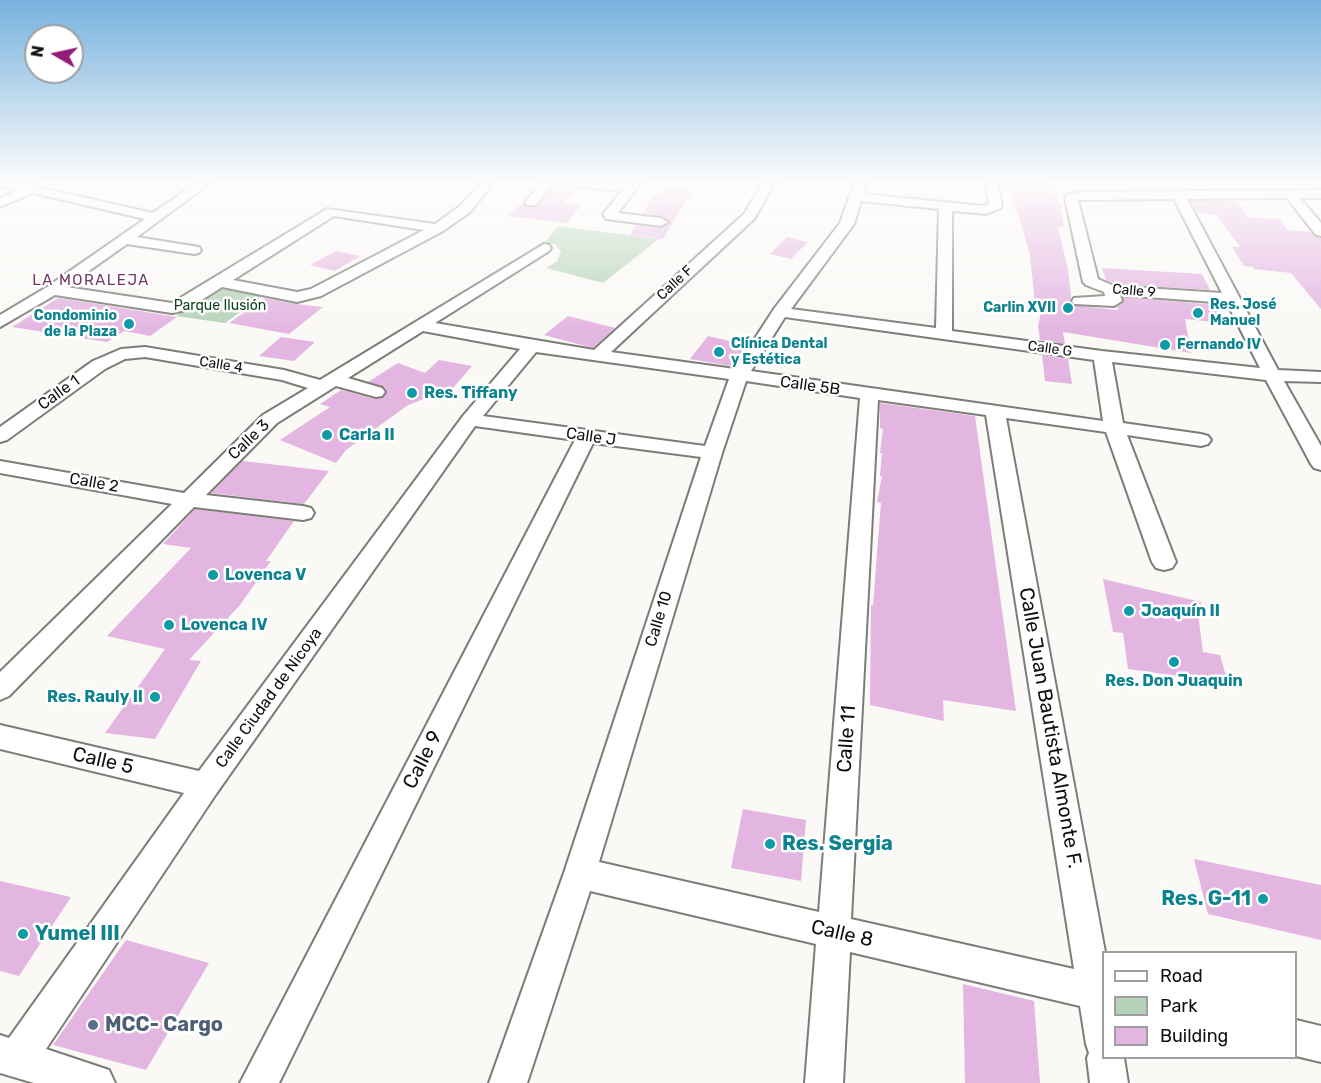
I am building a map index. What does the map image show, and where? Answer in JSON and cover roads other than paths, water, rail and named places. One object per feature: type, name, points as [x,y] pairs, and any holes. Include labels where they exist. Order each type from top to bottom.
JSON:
[{"type":"street","points":[[0,322],[52,290],[135,232]]},
{"type":"street","points":[[52,290],[172,308],[186,304],[300,232]]},
{"type":"street","points":[[218,282],[297,297],[307,296],[431,232]]},
{"type":"street","name":"Calle F","points":[[599,354],[732,232]]},
{"type":"street","name":"Calle 10","points":[[508,1083],[580,873],[712,453],[739,376],[780,312],[841,232]]},
{"type":"street","points":[[945,334],[946,232]]},
{"type":"street","name":"Calle 9","points":[[1079,232],[1091,282],[1112,290],[1234,299]]},
{"type":"street","points":[[1198,232],[1321,464]]},
{"type":"street","points":[[124,239],[194,250]]},
{"type":"street","name":"Calle 3","points":[[0,689],[270,418],[544,248]]},
{"type":"street","points":[[1080,301],[1114,301],[1112,290]]},
{"type":"street","name":"Calle G","points":[[780,312],[1102,356],[1272,375],[1321,377]]},
{"type":"street","name":"Calle 5B","points":[[420,325],[532,346],[1201,440]]},
{"type":"street","name":"Calle Ciudad de Nicoya","points":[[8,1057],[470,420],[532,346]]},
{"type":"street","name":"Calle 4","points":[[121,354],[145,352],[376,392]]},
{"type":"street","name":"Calle 1","points":[[0,436],[99,365],[121,354]]},
{"type":"street","points":[[1102,356],[1114,427],[1164,562]]},
{"type":"street","name":"Calle 11","points":[[824,1083],[836,932],[869,394]]},
{"type":"street","name":"Calle Juan Bautista Almonte F.","points":[[995,412],[1100,993],[1102,1018]]},
{"type":"street","name":"Calle J","points":[[470,420],[712,453]]},
{"type":"street","name":"Calle 9","points":[[259,1083],[587,436]]},
{"type":"street","name":"Calle 2","points":[[0,467],[189,500],[303,513]]},
{"type":"street","name":"Calle 5","points":[[0,738],[206,785]]},
{"type":"street","name":"Calle 8","points":[[580,873],[1100,993]]},
{"type":"street","points":[[1297,1038],[1321,1044]]},
{"type":"street","points":[[8,1057],[96,1083]]},
{"type":"street","points":[[1106,1059],[1109,1083]]},
{"type":"place","name":"Carlin XVII","points":[[1068,308]]},
{"type":"place","name":"Res. José Manuel","points":[[1198,313]]},
{"type":"place","name":"Condominio de la Plaza","points":[[129,324]]},
{"type":"place","name":"Fernando IV","points":[[1165,345]]},
{"type":"place","name":"Clínica Dental y Estética","points":[[719,352]]},
{"type":"place","name":"Res. Tiffany","points":[[412,393]]},
{"type":"place","name":"Carla II","points":[[327,435]]},
{"type":"place","name":"Lovenca V","points":[[213,575]]},
{"type":"place","name":"Joaquín II","points":[[1129,611]]},
{"type":"place","name":"Lovenca IV","points":[[169,625]]},
{"type":"place","name":"Res. Don Juaquin","points":[[1174,662]]},
{"type":"place","name":"Res. Rauly II","points":[[155,697]]},
{"type":"place","name":"Res. Sergia","points":[[770,844]]},
{"type":"place","name":"Res. G-11","points":[[1263,899]]},
{"type":"place","name":"Yumel III","points":[[23,934]]},
{"type":"place","name":"MCC- Cargo","points":[[93,1025]]},
{"type":"district","name":"LA MORALEJA","points":[[91,281]]},
{"type":"park label","name":"Parque Ilusión","points":[[220,306]]}]
